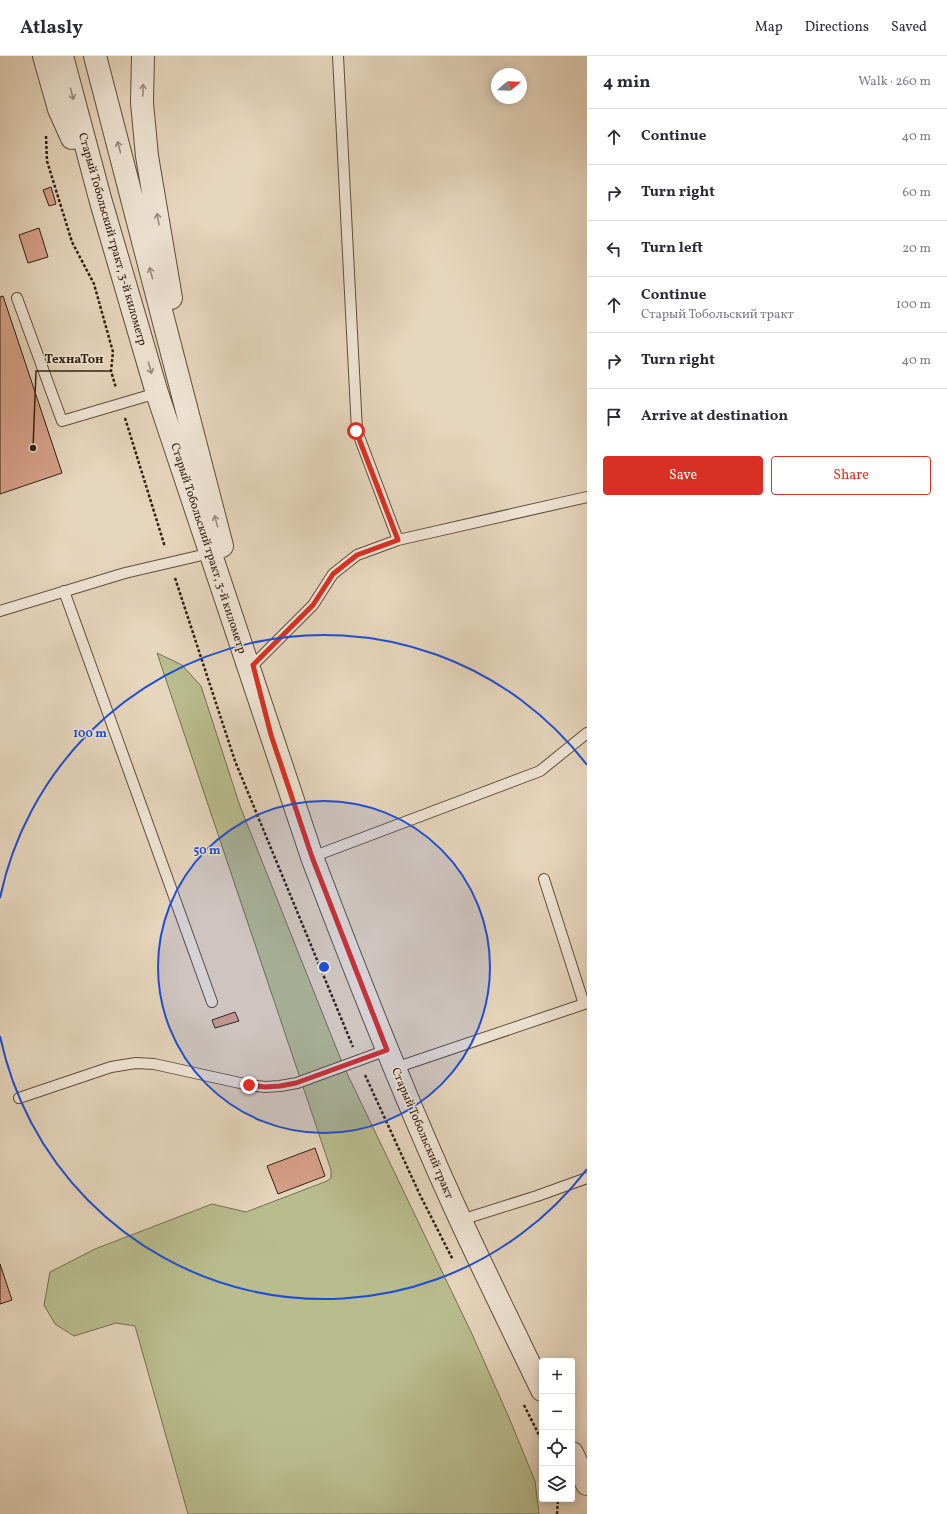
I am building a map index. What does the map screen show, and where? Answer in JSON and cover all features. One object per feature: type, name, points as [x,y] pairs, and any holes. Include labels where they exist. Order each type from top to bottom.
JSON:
[{"type":"street","points":[[44,56],[60,109],[101,202]]},
{"type":"street","name":"Старый Тобольский тракт, 3-й километр","points":[[62,56],[101,202],[157,393],[271,735]]},
{"type":"street","name":"Старый Тобольский тракт, 3-й километр","points":[[95,56],[271,735]]},
{"type":"street","points":[[143,56],[142,103],[147,156],[198,451]]},
{"type":"street","name":"Старый Тобольский тракт","points":[[271,735],[312,857],[391,1059],[461,1220],[539,1384]]},
{"type":"street","points":[[575,1459],[587,1484]]},
{"type":"lane","points":[[338,56],[356,431],[398,540]]},
{"type":"lane","points":[[17,298],[62,421],[157,393]]},
{"type":"lane","points":[[253,665],[313,605],[333,574],[357,555],[398,540],[587,497]]},
{"type":"lane","points":[[0,611],[64,590],[125,573],[210,553]]},
{"type":"lane","points":[[64,590],[212,1002]]},
{"type":"lane","points":[[312,857],[540,771],[587,733]]},
{"type":"lane","points":[[19,1098],[111,1067],[136,1063],[154,1064],[249,1085],[265,1087],[280,1086],[391,1059],[584,1004],[544,880]]},
{"type":"lane","points":[[461,1220],[537,1196],[587,1178]]},
{"type":"path","points":[[557,1514],[558,1502]]},
{"type":"green space","points":[[157,653],[182,665],[201,686],[240,806],[343,1065],[472,1334],[510,1420],[535,1481],[539,1514],[188,1514],[135,1326],[116,1323],[74,1336],[55,1324],[44,1305],[50,1272],[95,1249],[212,1204],[246,1212],[327,1181],[331,1178],[331,1170]]},
{"type":"building","points":[[51,187],[56,204],[49,206],[43,190]]},
{"type":"building","points":[[39,228],[48,257],[28,263],[19,235]]},
{"type":"building","points":[[3,296],[62,473],[0,494],[0,297]]},
{"type":"building","points":[[235,1012],[239,1021],[215,1028],[212,1020]]},
{"type":"building","points":[[315,1148],[325,1176],[278,1194],[267,1166]]},
{"type":"building","points":[[0,1264],[12,1300],[0,1304]]},
{"type":"place","name":"ТехнаТон","points":[[33,448]]},
{"type":"route","points":[[249,1085],[265,1087],[296,1083],[387,1050],[312,857],[271,735],[253,665],[313,605],[333,574],[357,555],[398,540],[356,431]]}]
